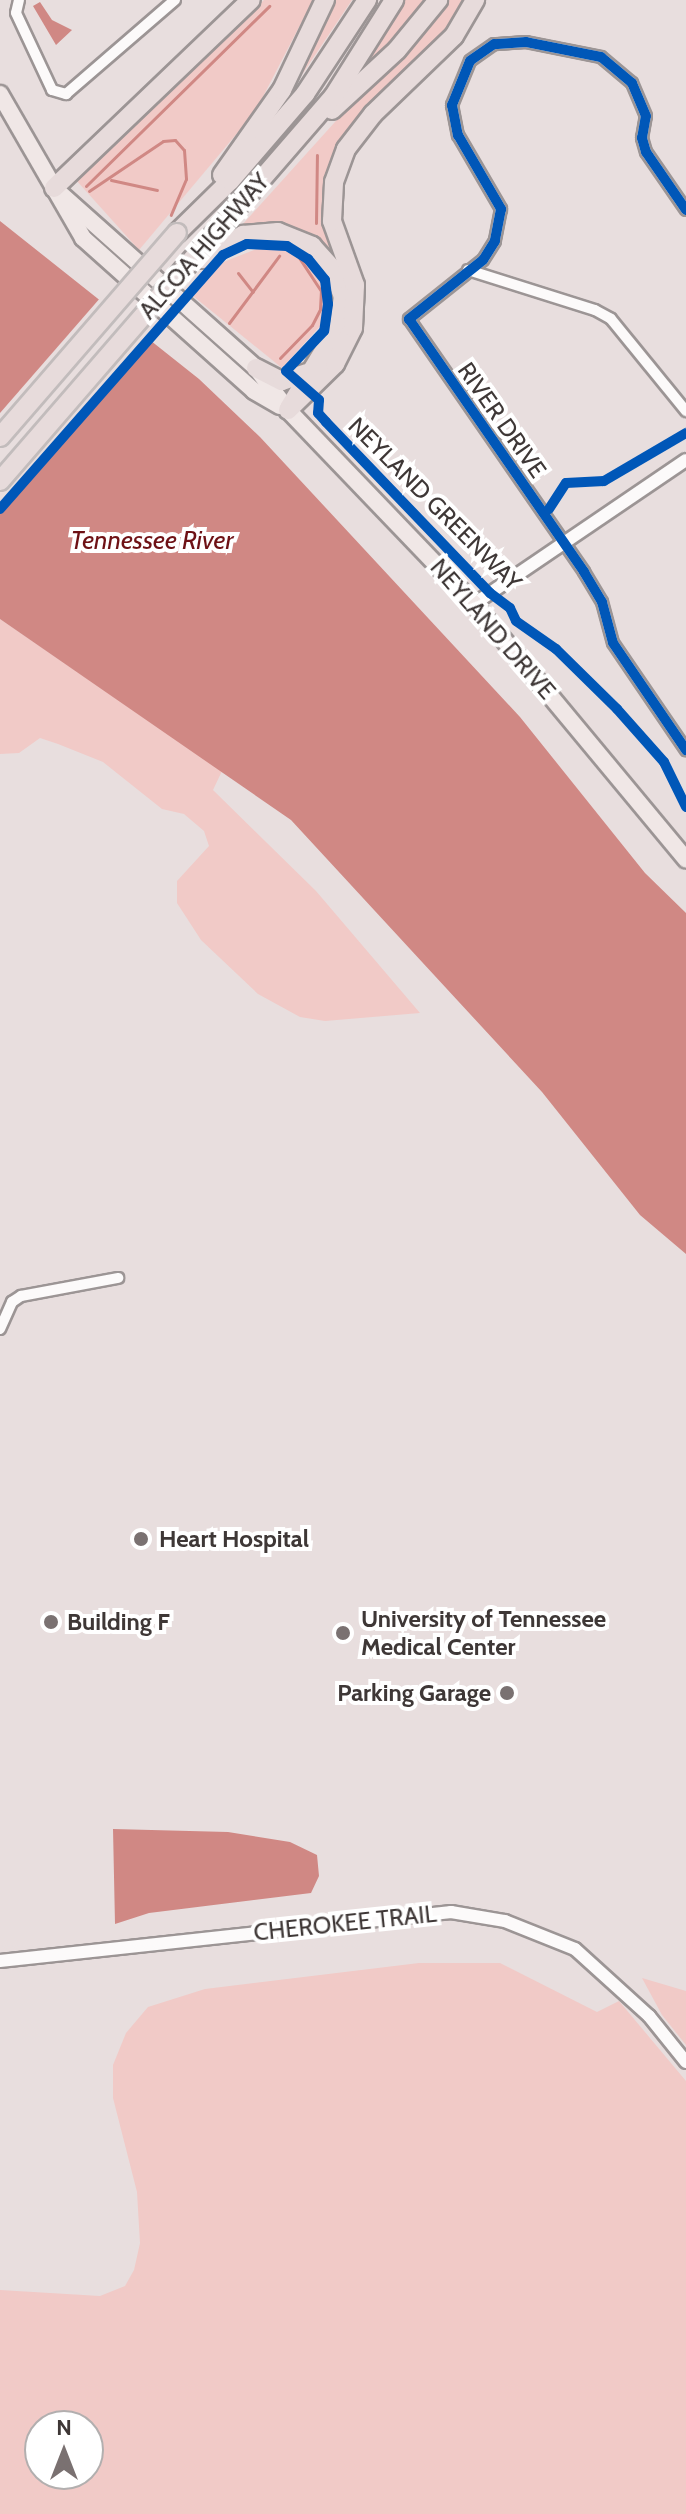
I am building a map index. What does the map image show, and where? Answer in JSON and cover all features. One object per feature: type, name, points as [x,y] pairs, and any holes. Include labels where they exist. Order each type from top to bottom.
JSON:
[{"type":"highway","points":[[54,188],[251,0]]},
{"type":"highway","points":[[206,201],[282,90],[325,0]]},
{"type":"highway","name":"ALCOA HIGHWAY","points":[[0,437],[177,233],[206,201],[230,181],[305,94],[367,0]]},
{"type":"highway","name":"ALCOA HIGHWAY","points":[[0,481],[176,278],[202,254],[333,97],[394,0]]},
{"type":"highway","points":[[299,138],[397,50],[438,0]]},
{"type":"highway","points":[[288,410],[335,364],[353,328],[355,285],[332,221],[334,182],[346,149],[373,114],[454,36],[474,3]]},
{"type":"highway","points":[[202,254],[227,241],[261,232],[297,237],[321,254],[339,282],[343,310],[332,343],[307,373],[288,410]]},
{"type":"highway","points":[[256,368],[282,381],[307,373]]},
{"type":"main road","name":"NEYLAND DRIVE","points":[[0,94],[65,212],[102,258],[254,391],[288,410]]},
{"type":"main road","name":"NEYLAND DRIVE","points":[[54,188],[256,368],[288,410],[474,604],[686,859]]},
{"type":"street","points":[[19,0],[16,13],[52,90],[66,94],[175,0]]},
{"type":"street","points":[[686,210],[646,152],[642,96],[601,57],[538,43],[494,44],[470,61],[452,105],[458,135],[501,209],[495,241],[468,270],[595,310],[611,319],[686,411]]},
{"type":"street","name":"RIVER DRIVE","points":[[468,270],[409,319],[599,597],[614,644],[686,750]]},
{"type":"street","points":[[474,604],[686,460]]},
{"type":"street","points":[[0,1329],[12,1302],[21,1296],[118,1278]]},
{"type":"street","name":"CHEROKEE TRAIL","points":[[2,1961],[451,1912],[505,1921],[575,1949],[638,2005],[686,2062]]},
{"type":"shaded area","points":[[264,0],[313,0],[255,112],[139,250],[76,180]]},
{"type":"shaded area","points":[[330,0],[352,0],[289,94]]},
{"type":"shaded area","points":[[402,0],[433,0],[350,86],[382,35]]},
{"type":"shaded area","points":[[445,0],[468,0],[329,172],[351,284],[345,321],[324,248],[301,230],[279,224],[242,225]]},
{"type":"shaded area","points":[[264,246],[294,252],[322,279],[325,293],[321,325],[282,368],[193,296],[221,263]]},
{"type":"shaded area","points":[[0,619],[222,771],[213,790],[316,891],[420,1013],[325,1021],[300,1017],[258,994],[201,940],[177,903],[177,881],[209,846],[204,831],[184,814],[162,809],[103,762],[58,744],[40,738],[19,753],[0,754]]},
{"type":"shaded area","points":[[419,1963],[500,1963],[597,2012],[619,2001],[686,2081],[686,2514],[0,2514],[0,2290],[100,2296],[125,2286],[134,2270],[140,2243],[137,2192],[113,2098],[113,2065],[126,2033],[148,2007],[205,1989]]},
{"type":"shaded area","points":[[642,1978],[686,1991],[686,2045],[662,2015]]},
{"type":"water","points":[[40,2],[52,20],[72,30],[56,45],[33,6]]},
{"type":"water","name":"Tennessee River","points":[[0,221],[199,379],[260,437],[520,717],[645,873],[686,913],[686,1254],[640,1215],[542,1092],[291,820],[0,619]]},
{"type":"water","points":[[113,1829],[228,1832],[290,1842],[317,1855],[319,1876],[311,1893],[149,1913],[115,1924]]},
{"type":"pier","points":[[101,297],[152,340],[0,514],[0,413]]},
{"type":"waterway","points":[[86,186],[269,6]]},
{"type":"waterway","points":[[89,191],[163,141],[175,140],[184,150],[186,179],[171,215]]},
{"type":"waterway","points":[[316,223],[317,155]]},
{"type":"waterway","points":[[111,180],[157,190]]},
{"type":"waterway","points":[[229,323],[279,256]]},
{"type":"waterway","points":[[280,358],[312,325],[320,309],[321,291],[298,256]]},
{"type":"waterway","points":[[238,273],[253,292]]},
{"type":"cycle path","points":[[686,210],[646,152],[642,138],[646,116],[632,83],[601,57],[526,42],[494,44],[470,61],[452,105],[458,135],[501,209],[495,241],[483,260],[409,319],[584,572],[602,602],[613,643],[686,750]]},
{"type":"cycle path","name":"NEYLAND GREENWAY","points":[[0,509],[223,255],[247,244],[287,246],[308,259],[325,280],[328,304],[324,331],[286,371],[319,400],[318,413],[326,422],[490,593],[510,608],[516,621],[556,649],[617,709],[664,762],[686,807]]},
{"type":"cycle path","points":[[549,509],[566,483],[604,481],[686,433]]},
{"type":"place","name":"Heart Hospital","points":[[141,1539]]},
{"type":"place","name":"Building F","points":[[51,1622]]},
{"type":"place","name":"University of Tennessee Medical Center","points":[[343,1633]]},
{"type":"place","name":"Parking Garage","points":[[507,1693]]}]
